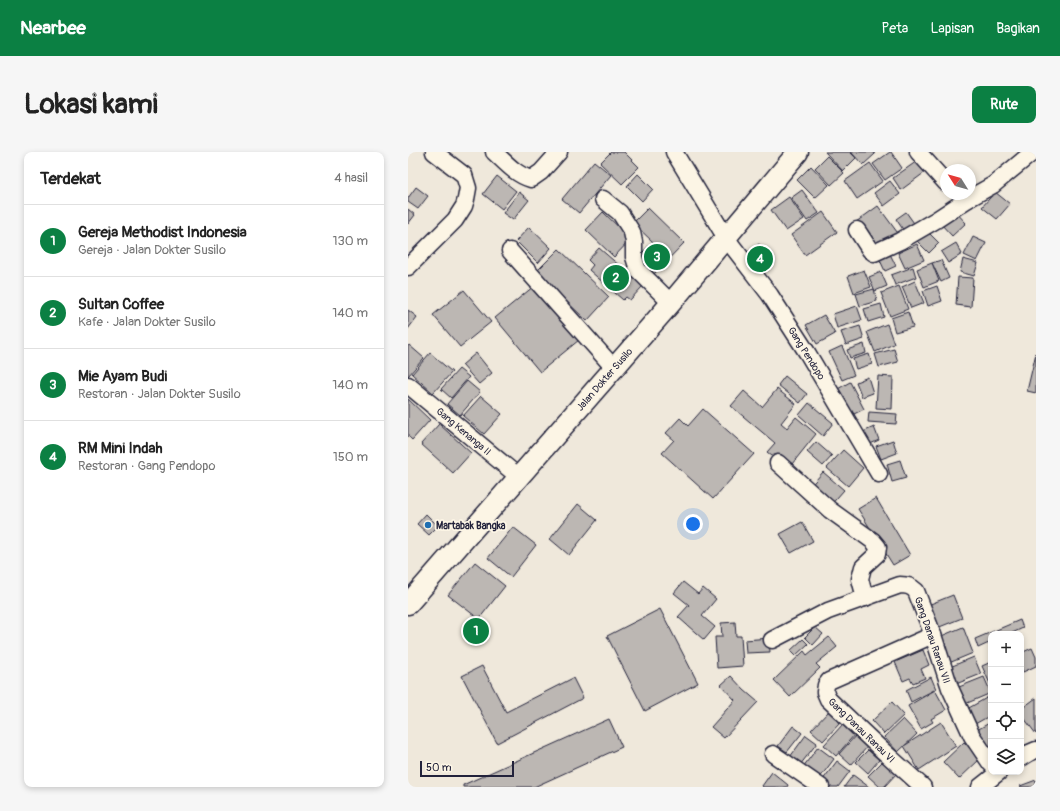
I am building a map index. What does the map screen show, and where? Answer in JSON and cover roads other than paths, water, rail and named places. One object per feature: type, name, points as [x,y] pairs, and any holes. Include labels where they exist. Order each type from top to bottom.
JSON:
[{"type":"main road","name":"Jalan Dokter Susilo","points":[[408,604],[671,303],[798,152]]},
{"type":"street","points":[[494,152],[523,177],[531,179],[541,172],[559,152]]},
{"type":"street","name":"Gang Pendopo","points":[[674,152],[726,238],[770,295],[804,348],[879,474]]},
{"type":"street","points":[[918,152],[940,176]]},
{"type":"street","points":[[976,191],[993,184],[1033,152]]},
{"type":"street","points":[[408,267],[456,220],[464,206],[466,199],[468,188],[464,174],[435,153]]},
{"type":"street","points":[[603,199],[620,213],[632,232],[634,257],[638,270],[671,303]]},
{"type":"street","points":[[857,230],[870,250],[874,253],[900,241],[936,220],[960,200]]},
{"type":"street","points":[[510,251],[614,368]]},
{"type":"street","name":"Gang Kenanga II","points":[[408,385],[519,477]]},
{"type":"street","points":[[778,463],[830,510],[873,541],[878,547],[877,554],[862,567],[860,579],[865,598]]},
{"type":"street","name":"Gang Danau Ranau VII","points":[[772,640],[828,611],[900,585],[912,587],[916,591],[933,635],[950,688],[972,736],[988,759]]},
{"type":"street","name":"Gang Danau Ranau VI","points":[[923,787],[841,712],[828,699],[825,692],[826,685],[829,681],[933,635]]},
{"type":"street","points":[[1024,756],[1036,750]]},
{"type":"street","points":[[773,754],[821,787]]},
{"type":"street","points":[[980,787],[991,775]]},
{"type":"place","name":"Mie Ayam Budi","points":[[657,257]]},
{"type":"place","name":"RM Mini Indah","points":[[760,259]]},
{"type":"place","name":"Sultan Coffee","points":[[616,278]]},
{"type":"place","name":"Martabak Bangka","points":[[428,525]]},
{"type":"place","name":"Gereja Methodist Indonesia","points":[[476,631]]}]
